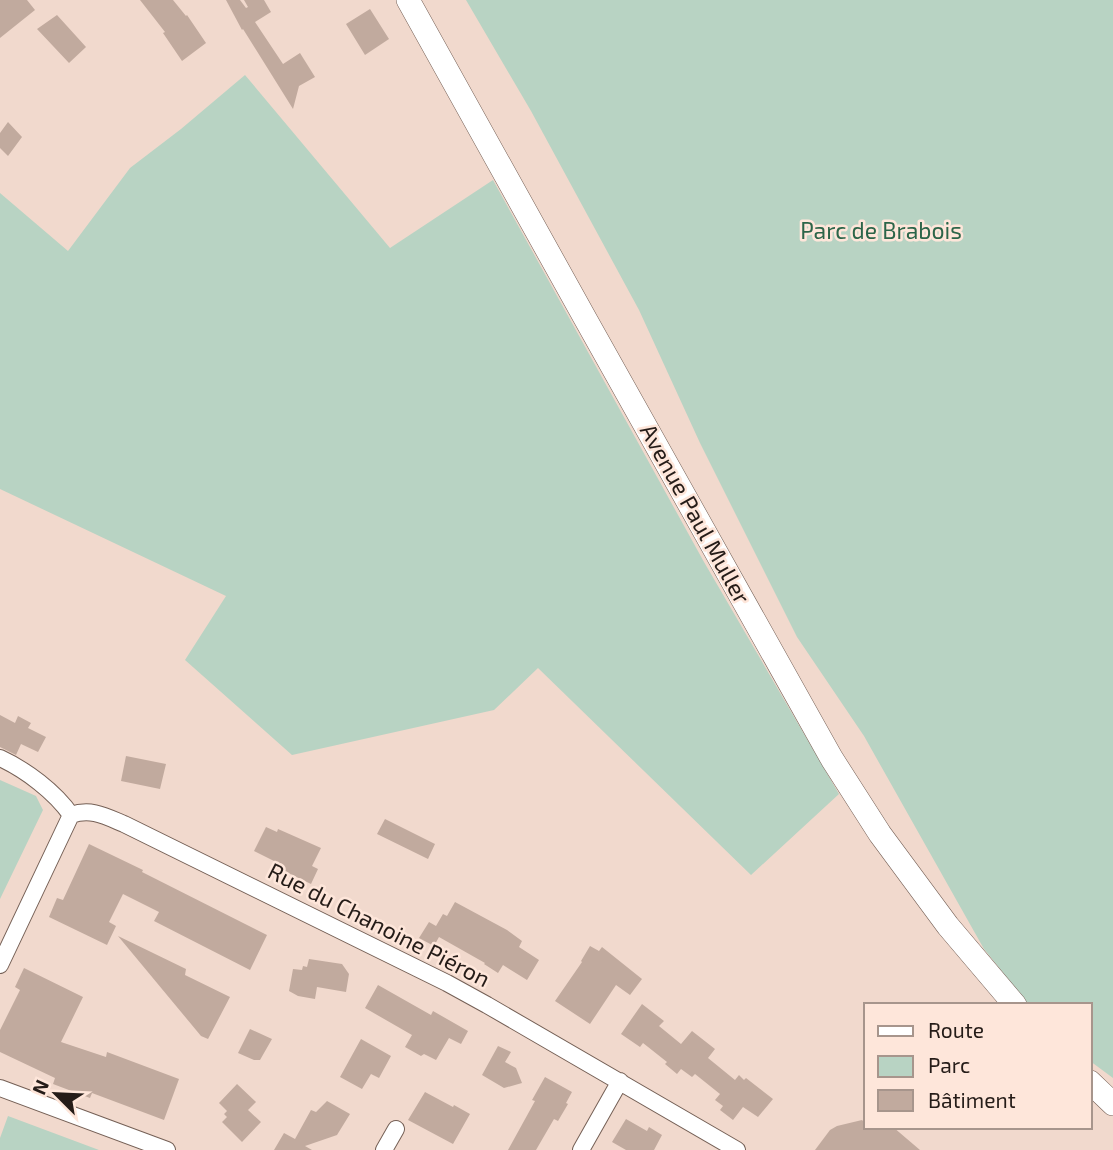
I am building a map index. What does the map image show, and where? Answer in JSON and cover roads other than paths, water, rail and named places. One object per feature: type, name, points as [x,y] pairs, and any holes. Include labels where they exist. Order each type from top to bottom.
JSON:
[{"type":"main road","name":"Avenue Paul Muller","points":[[408,0],[832,759],[880,834],[948,926],[1013,1003]]},
{"type":"main road","points":[[1092,1084],[1113,1104]]},
{"type":"street","points":[[0,758],[55,795],[71,815],[0,965]]},
{"type":"street","name":"Rue du Chanoine Piéron","points":[[71,815],[82,811],[91,812],[124,824],[447,984],[737,1150]]},
{"type":"street","points":[[581,1150],[620,1082]]},
{"type":"street","points":[[0,1088],[167,1150]]},
{"type":"street","points":[[384,1150],[396,1129]]},
{"type":"park label","name":"Parc de Brabois","points":[[881,231]]}]
